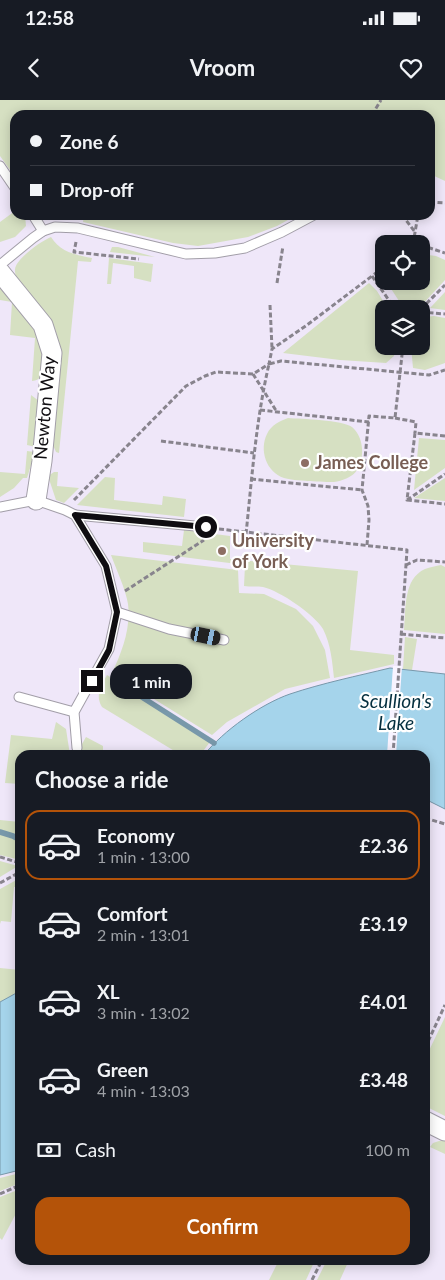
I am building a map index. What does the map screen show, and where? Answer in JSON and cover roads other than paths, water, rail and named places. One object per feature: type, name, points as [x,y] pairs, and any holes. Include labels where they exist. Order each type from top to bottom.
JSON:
[{"type":"street","name":"Newton Way","points":[[0,272],[42,325],[52,353],[42,461],[36,500]]},
{"type":"street","points":[[430,1124],[445,1131]]},
{"type":"lane","points":[[0,166],[10,181]]},
{"type":"lane","points":[[36,220],[43,231]]},
{"type":"lane","points":[[0,265],[43,231],[56,227],[78,228],[186,254],[215,253],[245,248],[305,220]]},
{"type":"lane","points":[[0,507],[36,500],[75,515],[206,527]]},
{"type":"lane","points":[[75,515],[106,566],[117,612],[109,650],[74,712],[77,748]]},
{"type":"lane","points":[[117,612],[169,629],[224,640]]},
{"type":"lane","points":[[19,697],[74,712]]},
{"type":"water","name":"Scullion's Lake","points":[[390,668],[445,674],[445,809],[430,802],[430,750],[208,750],[243,719],[267,704],[290,694]]},
{"type":"water","points":[[15,994],[15,1171],[0,1175],[0,1002]]},
{"type":"waterway","points":[[115,680],[214,743]]},
{"type":"waterway","points":[[0,832],[15,837]]},
{"type":"place","name":"James College","points":[[305,463]]},
{"type":"place","name":"University of York","points":[[222,551]]}]
